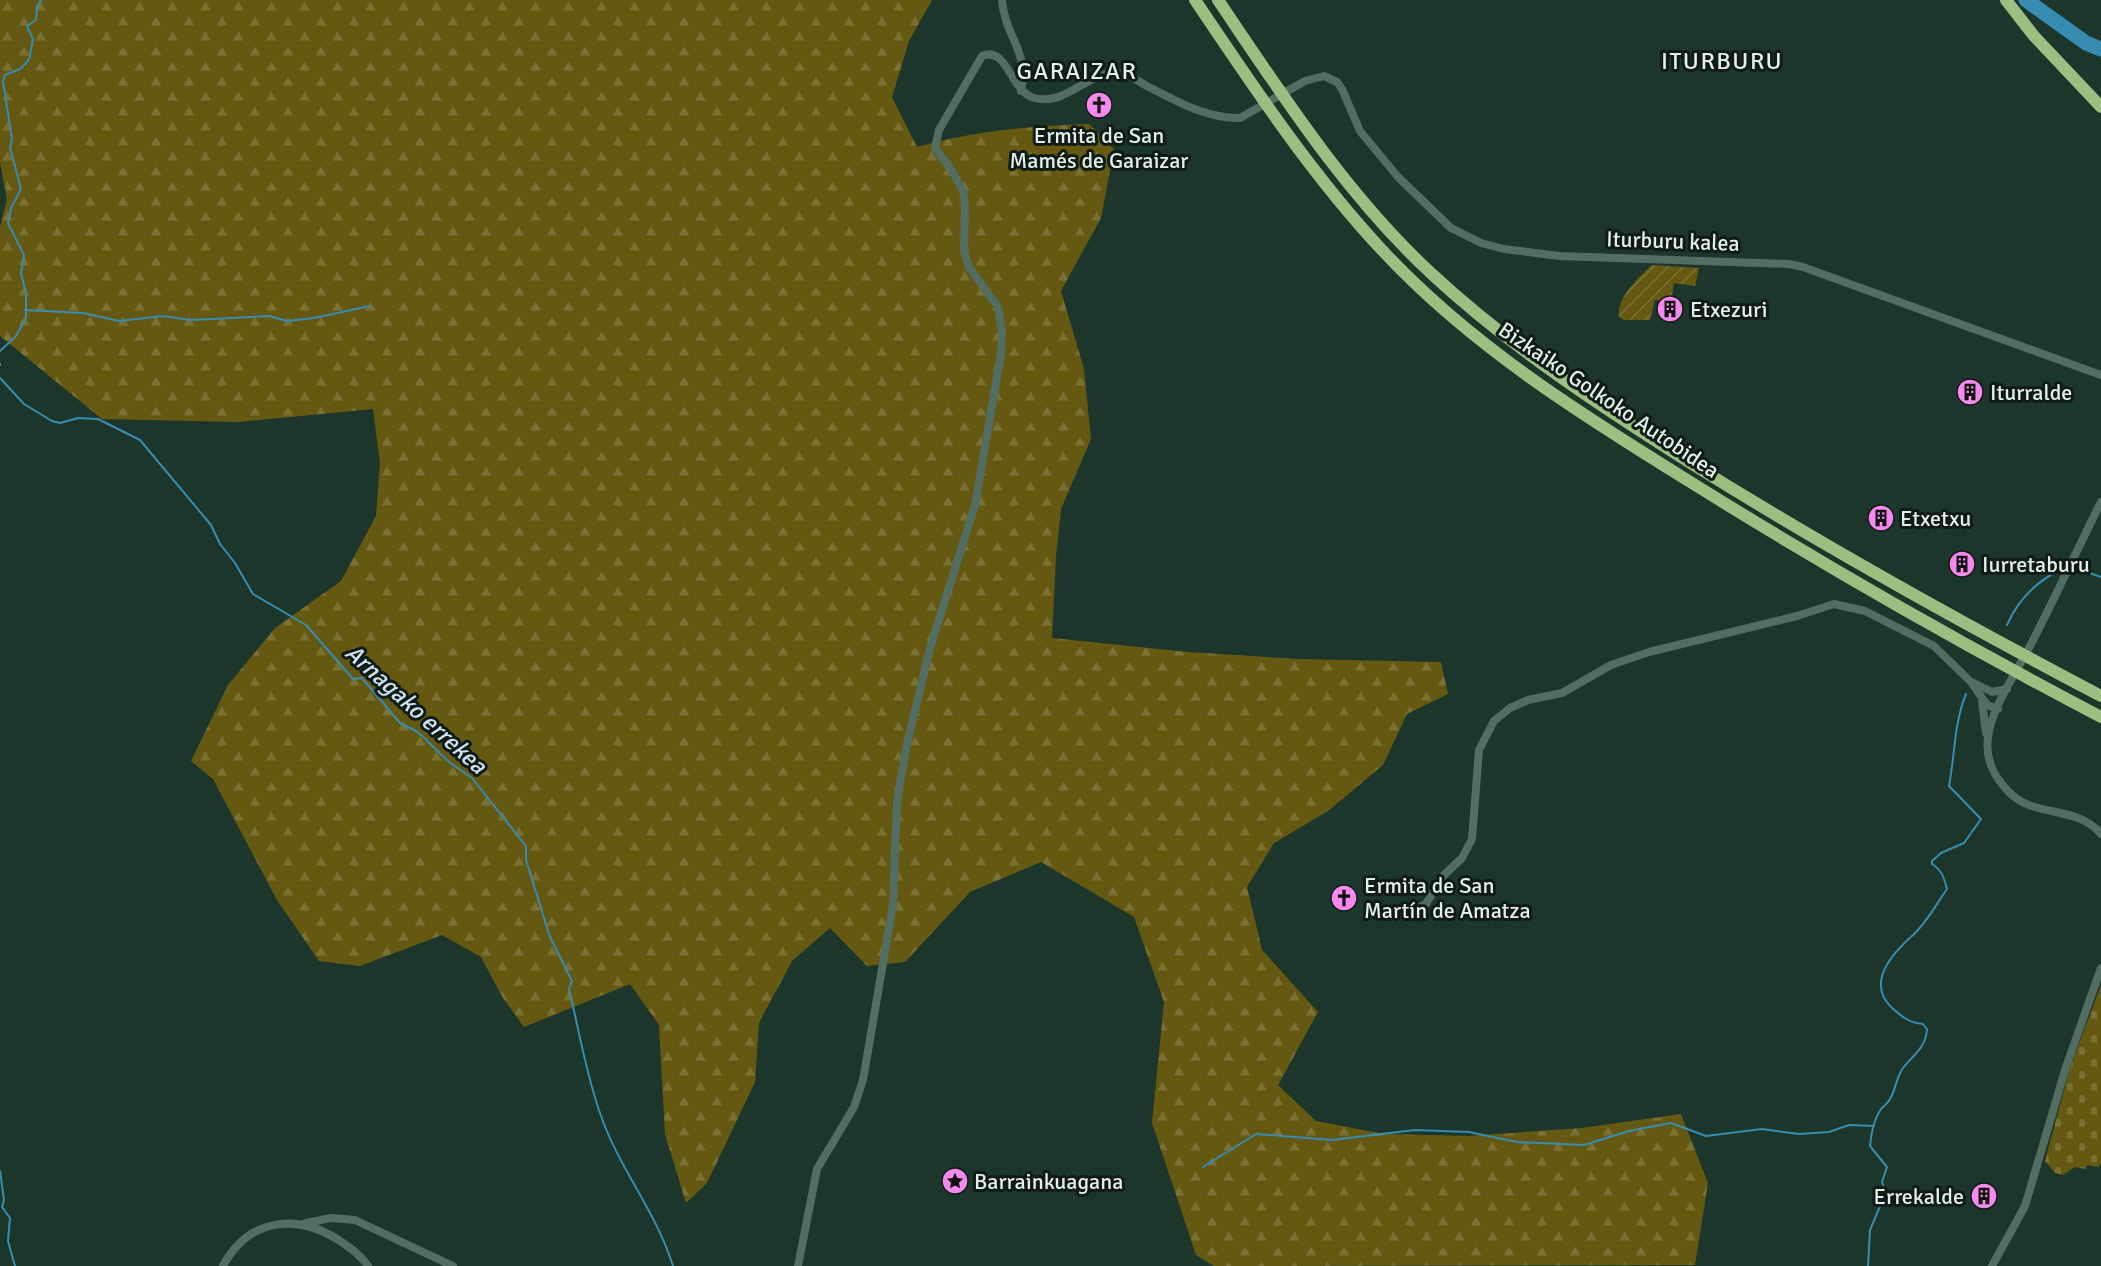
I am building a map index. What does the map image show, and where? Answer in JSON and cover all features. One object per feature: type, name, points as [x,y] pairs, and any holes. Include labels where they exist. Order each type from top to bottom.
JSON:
[{"type":"highway","name":"Bizkaiko Golkoko Autobidea","points":[[1195,0],[1295,144],[1382,250],[1448,313],[1517,369],[1626,442],[1741,514],[1995,661],[2101,717]]},
{"type":"highway","name":"Bizkaiko Golkoko Autobidea","points":[[1218,0],[1298,117],[1364,202],[1431,273],[1492,326],[1629,424],[1740,493],[2007,647],[2101,696]]},
{"type":"highway","points":[[2007,0],[2034,36],[2101,107]]},
{"type":"street","points":[[1002,0],[1003,15],[1021,55],[1025,75],[1021,91]]},
{"type":"street","points":[[798,1266],[817,1169],[854,1107],[863,1080],[893,905],[897,802],[904,757],[930,648],[975,505],[1001,354],[1002,331],[998,307],[969,267],[964,251],[963,191],[953,172],[938,155],[935,140],[962,93],[974,65],[982,56],[994,54],[1001,58],[1021,91]]},
{"type":"street","name":"Iturburu kalea","points":[[1021,91],[1033,98],[1056,98],[1101,75],[1120,73],[1189,107],[1221,118],[1240,118],[1305,81],[1324,76],[1337,82],[1360,131],[1379,157],[1452,228],[1481,243],[1504,249],[1559,256],[1758,262],[1803,267],[2101,375]]},
{"type":"street","points":[[1987,739],[2007,689],[2101,502]]},
{"type":"street","points":[[1420,907],[1426,904],[1443,876],[1462,858],[1472,839],[1479,750],[1494,721],[1510,708],[1528,700],[1562,693],[1611,665],[1690,640],[1797,616],[1834,604],[1865,611],[1934,646],[1971,682],[1990,707],[1999,708]]},
{"type":"street","points":[[1982,694],[2007,689]]},
{"type":"street","points":[[1982,694],[1992,768],[2010,794],[2023,804],[2069,813],[2085,820],[2101,834]]},
{"type":"street","points":[[1992,1266],[2025,1206],[2066,1067],[2101,969]]},
{"type":"street","points":[[329,1234],[334,1223],[343,1217]]},
{"type":"street","points":[[223,1266],[237,1246],[254,1233],[273,1225],[304,1224],[343,1217],[370,1226],[453,1266]]},
{"type":"street","points":[[304,1224],[329,1234],[355,1251],[368,1266]]},
{"type":"green space","points":[[0,0],[932,0],[909,41],[892,97],[917,147],[1002,130],[1089,124],[1114,149],[1101,218],[1061,291],[1084,369],[1091,439],[1061,509],[1052,638],[1187,652],[1298,659],[1441,662],[1448,694],[1407,714],[1383,765],[1328,811],[1274,843],[1247,887],[1262,950],[1318,1012],[1278,1085],[1316,1121],[1384,1134],[1468,1136],[1582,1128],[1681,1114],[1708,1183],[1695,1265],[1214,1266],[1196,1255],[1152,1123],[1164,1002],[1134,917],[1041,862],[970,892],[905,962],[867,966],[830,928],[792,961],[759,1023],[755,1082],[707,1183],[686,1203],[665,1134],[659,1025],[630,984],[524,1027],[503,998],[481,957],[442,935],[360,966],[319,961],[277,900],[213,779],[191,761],[228,685],[275,628],[341,581],[376,516],[380,463],[373,409],[237,422],[102,419],[0,336],[0,227],[7,199],[0,162]]},
{"type":"green space","points":[[1652,265],[1699,268],[1695,286],[1674,283],[1671,302],[1655,300],[1650,320],[1624,320],[1619,317],[1621,302],[1635,282]]},
{"type":"green space","points":[[2101,985],[2101,1164],[2098,1167],[2087,1165],[2086,1169],[2075,1167],[2063,1175],[2055,1173],[2045,1161],[2070,1068]]},
{"type":"waterway","points":[[0,351],[16,336],[26,318],[26,292],[21,274],[24,255],[8,223],[11,208],[21,189],[10,148],[12,139],[3,81],[5,75],[20,69],[29,60],[33,39],[27,26],[36,20],[37,7],[41,0]]},
{"type":"waterway","points":[[2026,0],[2086,43],[2101,49]]},
{"type":"waterway","points":[[25,310],[83,313],[119,321],[163,316],[191,320],[269,316],[287,321],[314,318],[370,306]]},
{"type":"waterway","name":"Arnagako errekea","points":[[0,378],[24,404],[52,421],[60,423],[78,418],[98,419],[140,440],[211,525],[220,544],[235,563],[253,594],[306,625],[353,679],[362,678],[400,723],[418,732],[449,762],[472,778],[526,846],[526,860],[550,937],[572,981],[569,989],[600,1113],[617,1152],[657,1226],[673,1266]]},
{"type":"waterway","points":[[2079,569],[2101,577]]},
{"type":"waterway","points":[[2007,625],[2027,594],[2056,572]]},
{"type":"waterway","points":[[1868,1266],[1870,1230],[1886,1192],[1882,1182],[1887,1167],[1870,1146],[1873,1127],[1881,1109],[1892,1095],[1903,1068],[1922,1046],[1927,1029],[1923,1024],[1906,1018],[1891,1007],[1884,997],[1881,987],[1882,977],[1892,958],[1923,924],[1947,889],[1942,875],[1932,861],[1941,853],[1964,843],[1981,819],[1949,786],[1957,728],[1966,694]]},
{"type":"waterway","points":[[1203,1167],[1256,1134],[1332,1140],[1415,1130],[1469,1132],[1517,1142],[1584,1145],[1629,1131],[1671,1123],[1706,1136],[1762,1129],[1799,1134],[1829,1132],[1849,1125],[1874,1126]]},
{"type":"waterway","points":[[0,1171],[4,1200],[2,1207],[10,1218],[8,1241],[15,1266]]},
{"type":"place","name":"Ermita de San Mamés de Garaizar","points":[[1099,105]]},
{"type":"place","name":"Etxezuri","points":[[1670,309]]},
{"type":"place","name":"Iturralde","points":[[1970,392]]},
{"type":"place","name":"Etxetxu","points":[[1881,518]]},
{"type":"place","name":"Iurretaburu","points":[[1962,564]]},
{"type":"place","name":"Ermita de San Martín de Amatza","points":[[1344,898]]},
{"type":"place","name":"Barrainkuagana","points":[[955,1181]]},
{"type":"place","name":"Errekalde","points":[[1984,1196]]},
{"type":"district","name":"ITURBURU","points":[[1722,61]]},
{"type":"district","name":"GARAIZAR","points":[[1077,71]]}]
